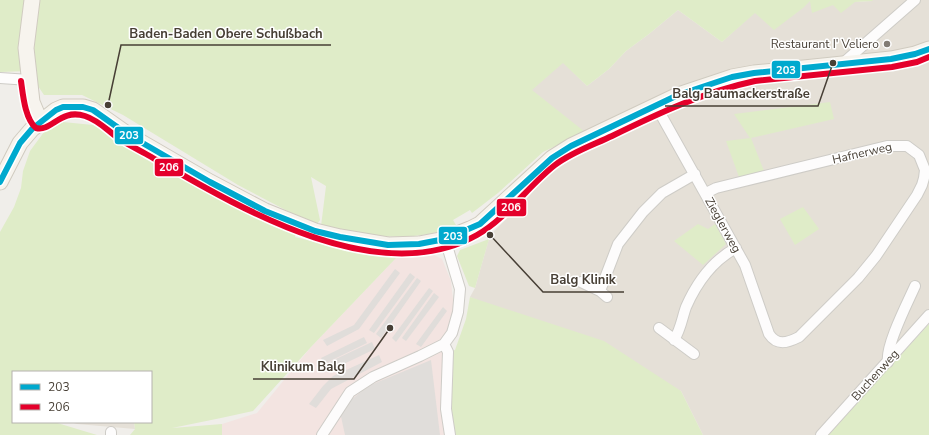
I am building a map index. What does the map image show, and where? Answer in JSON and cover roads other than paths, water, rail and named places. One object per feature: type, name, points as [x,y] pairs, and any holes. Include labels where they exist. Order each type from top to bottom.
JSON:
[{"type":"street","points":[[32,0],[26,48],[29,80],[32,102],[44,119]]},
{"type":"street","points":[[842,64],[915,0]]},
{"type":"street","points":[[0,182],[20,143],[32,129],[56,110],[70,106],[83,106],[93,110],[127,134],[170,159],[265,211],[315,231],[340,237],[388,245],[419,244],[445,239],[470,229],[483,221],[552,158],[571,146],[678,95],[732,77],[754,73],[892,59],[929,49]]},
{"type":"street","points":[[0,78],[29,80]]},
{"type":"street","name":"Zieglerweg","points":[[656,106],[745,265],[769,334],[772,339],[777,342],[784,342]]},
{"type":"street","name":"Hafnerweg","points":[[706,194],[716,188],[887,146],[907,146],[919,155],[925,170],[922,185],[876,256],[858,278],[799,337],[784,342]]},
{"type":"street","points":[[581,282],[603,294],[618,244],[643,212],[662,194],[695,174]]},
{"type":"street","points":[[322,435],[350,392],[373,377],[444,344],[452,333],[458,312],[460,289],[445,239]]},
{"type":"street","points":[[674,340],[679,333],[686,307],[702,278],[724,254],[736,248]]},
{"type":"street","points":[[888,362],[888,353],[897,326],[915,286]]},
{"type":"street","name":"Buchenweg","points":[[821,435],[929,315]]},
{"type":"street","points":[[659,328],[694,354]]},
{"type":"street","points":[[444,344],[448,352],[446,409],[450,435]]},
{"type":"place","name":"Restaurant I' Veliero","points":[[887,44]]},
{"type":"place","name":"Balg Baumackerstraße","points":[[833,63]]},
{"type":"place","name":"Baden-Baden Obere Schußbach","points":[[108,105]]},
{"type":"place","name":"Balg Klinik","points":[[490,235]]},
{"type":"place","name":"Klinikum Balg","points":[[390,328]]}]
